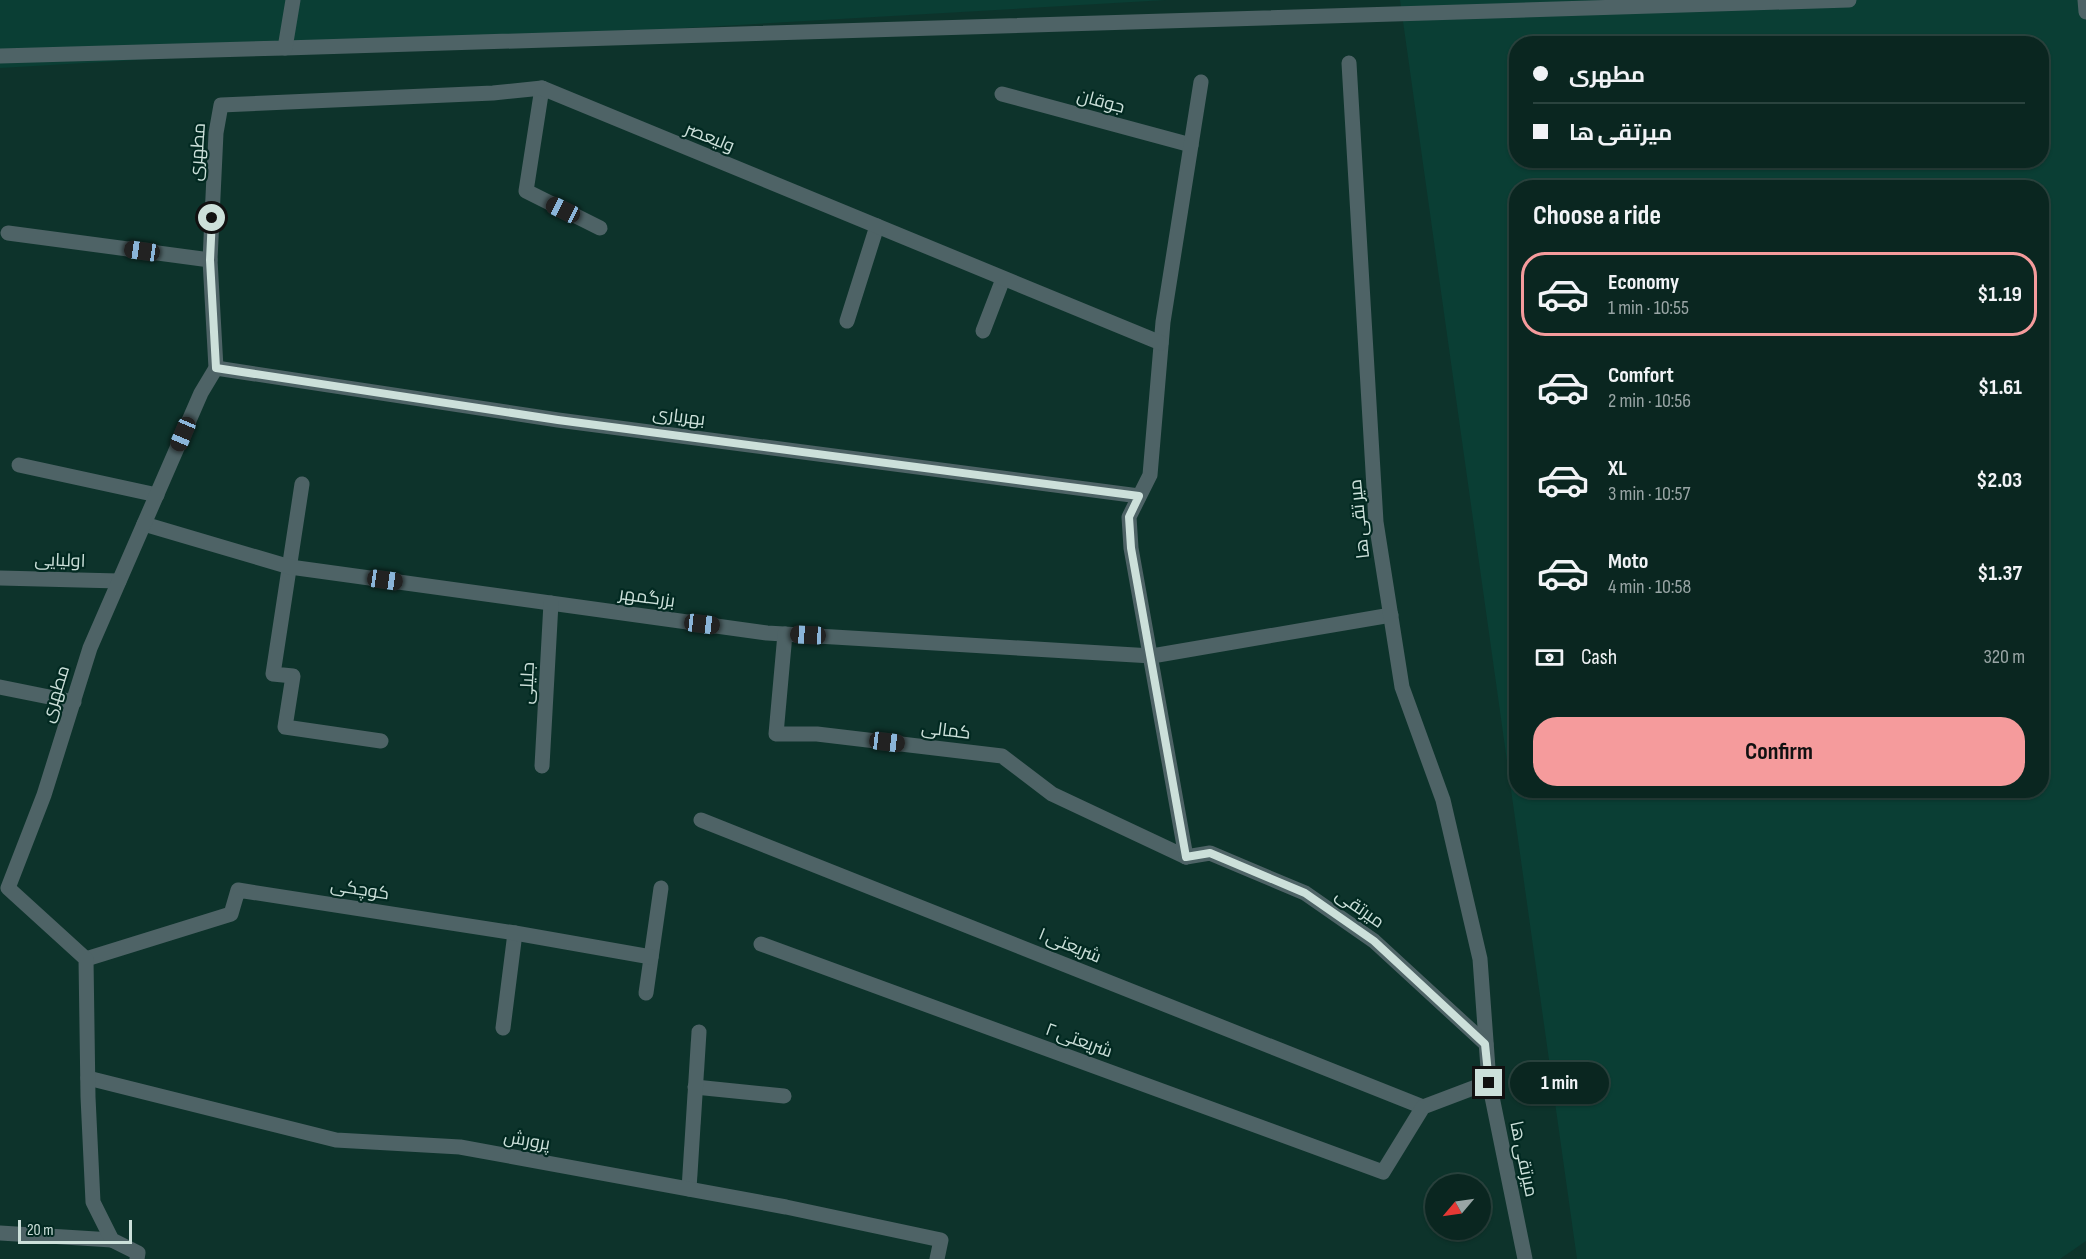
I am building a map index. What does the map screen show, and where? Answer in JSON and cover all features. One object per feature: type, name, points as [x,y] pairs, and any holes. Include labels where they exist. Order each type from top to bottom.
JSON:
[{"type":"street","points":[[285,48],[293,0]]},
{"type":"street","points":[[0,56],[1849,0]]},
{"type":"street","points":[[2085,0],[2086,12]]},
{"type":"street","name":"میر تقی ها","points":[[1349,63],[1376,522],[1402,687],[1443,800],[1480,959]]},
{"type":"street","points":[[1186,857],[1131,548],[1129,517],[1150,475],[1161,343],[1201,82]]},
{"type":"street","points":[[542,88],[526,191],[600,228]]},
{"type":"street","name":"ولیعصر","points":[[221,105],[493,93],[542,88],[1161,343]]},
{"type":"street","name":"جوقان","points":[[1002,94],[1191,145]]},
{"type":"street","name":"مطهری","points":[[86,959],[8,888],[44,795],[90,648],[201,393],[216,368],[210,260],[216,133],[221,105]]},
{"type":"street","points":[[847,321],[877,226]]},
{"type":"street","points":[[8,233],[210,260]]},
{"type":"street","points":[[982,331],[1003,279]]},
{"type":"street","name":"بهریاری","points":[[216,368],[558,420],[1139,496]]},
{"type":"street","points":[[19,465],[157,495]]},
{"type":"street","points":[[302,484],[273,674],[293,676],[285,727],[381,741]]},
{"type":"street","name":"بزرگمهر","points":[[144,524],[290,567],[785,634],[1152,656],[1391,615]]},
{"type":"street","name":"اولیایی","points":[[0,578],[119,581]]},
{"type":"street","name":"جلیلی","points":[[542,766],[551,603]]},
{"type":"street","name":"کمالی","points":[[785,634],[776,734],[817,734],[1002,756],[1052,794],[1186,857]]},
{"type":"street","points":[[0,687],[74,702]]},
{"type":"street","name":"شریعتی ۱","points":[[701,820],[1423,1107]]},
{"type":"street","name":"میرتقی","points":[[1186,857],[1210,853],[1305,893],[1374,941],[1485,1044]]},
{"type":"street","points":[[646,993],[661,888]]},
{"type":"street","name":"کوچکی","points":[[86,959],[231,914],[238,890],[515,933],[651,957]]},
{"type":"street","points":[[503,1028],[515,933]]},
{"type":"street","name":"شریعتی ۲","points":[[761,944],[1383,1172],[1423,1107]]},
{"type":"street","points":[[86,959],[93,1202],[112,1240]]},
{"type":"street","name":"میرتقی ها","points":[[1480,959],[1489,1083],[1525,1259]]},
{"type":"street","points":[[689,1189],[699,1032]]},
{"type":"street","name":"پرورش","points":[[88,1078],[336,1140],[460,1147],[786,1207],[941,1240],[938,1259]]},
{"type":"street","points":[[1423,1107],[1489,1083]]},
{"type":"street","points":[[695,1086],[784,1096]]},
{"type":"street","points":[[0,1233],[112,1240],[138,1253],[137,1259]]},
{"type":"shaded area","points":[[0,0],[1166,0],[0,68]]},
{"type":"shaded area","points":[[1400,0],[2086,0],[2086,1241],[2060,1259],[1577,1259],[1512,798],[2049,798],[2049,180],[1509,180],[1509,775]]},
{"type":"route","points":[[212,218],[210,260],[216,368],[558,420],[1139,496],[1129,517],[1131,548],[1186,857],[1210,853],[1305,893],[1374,941],[1485,1044],[1489,1083]]}]
